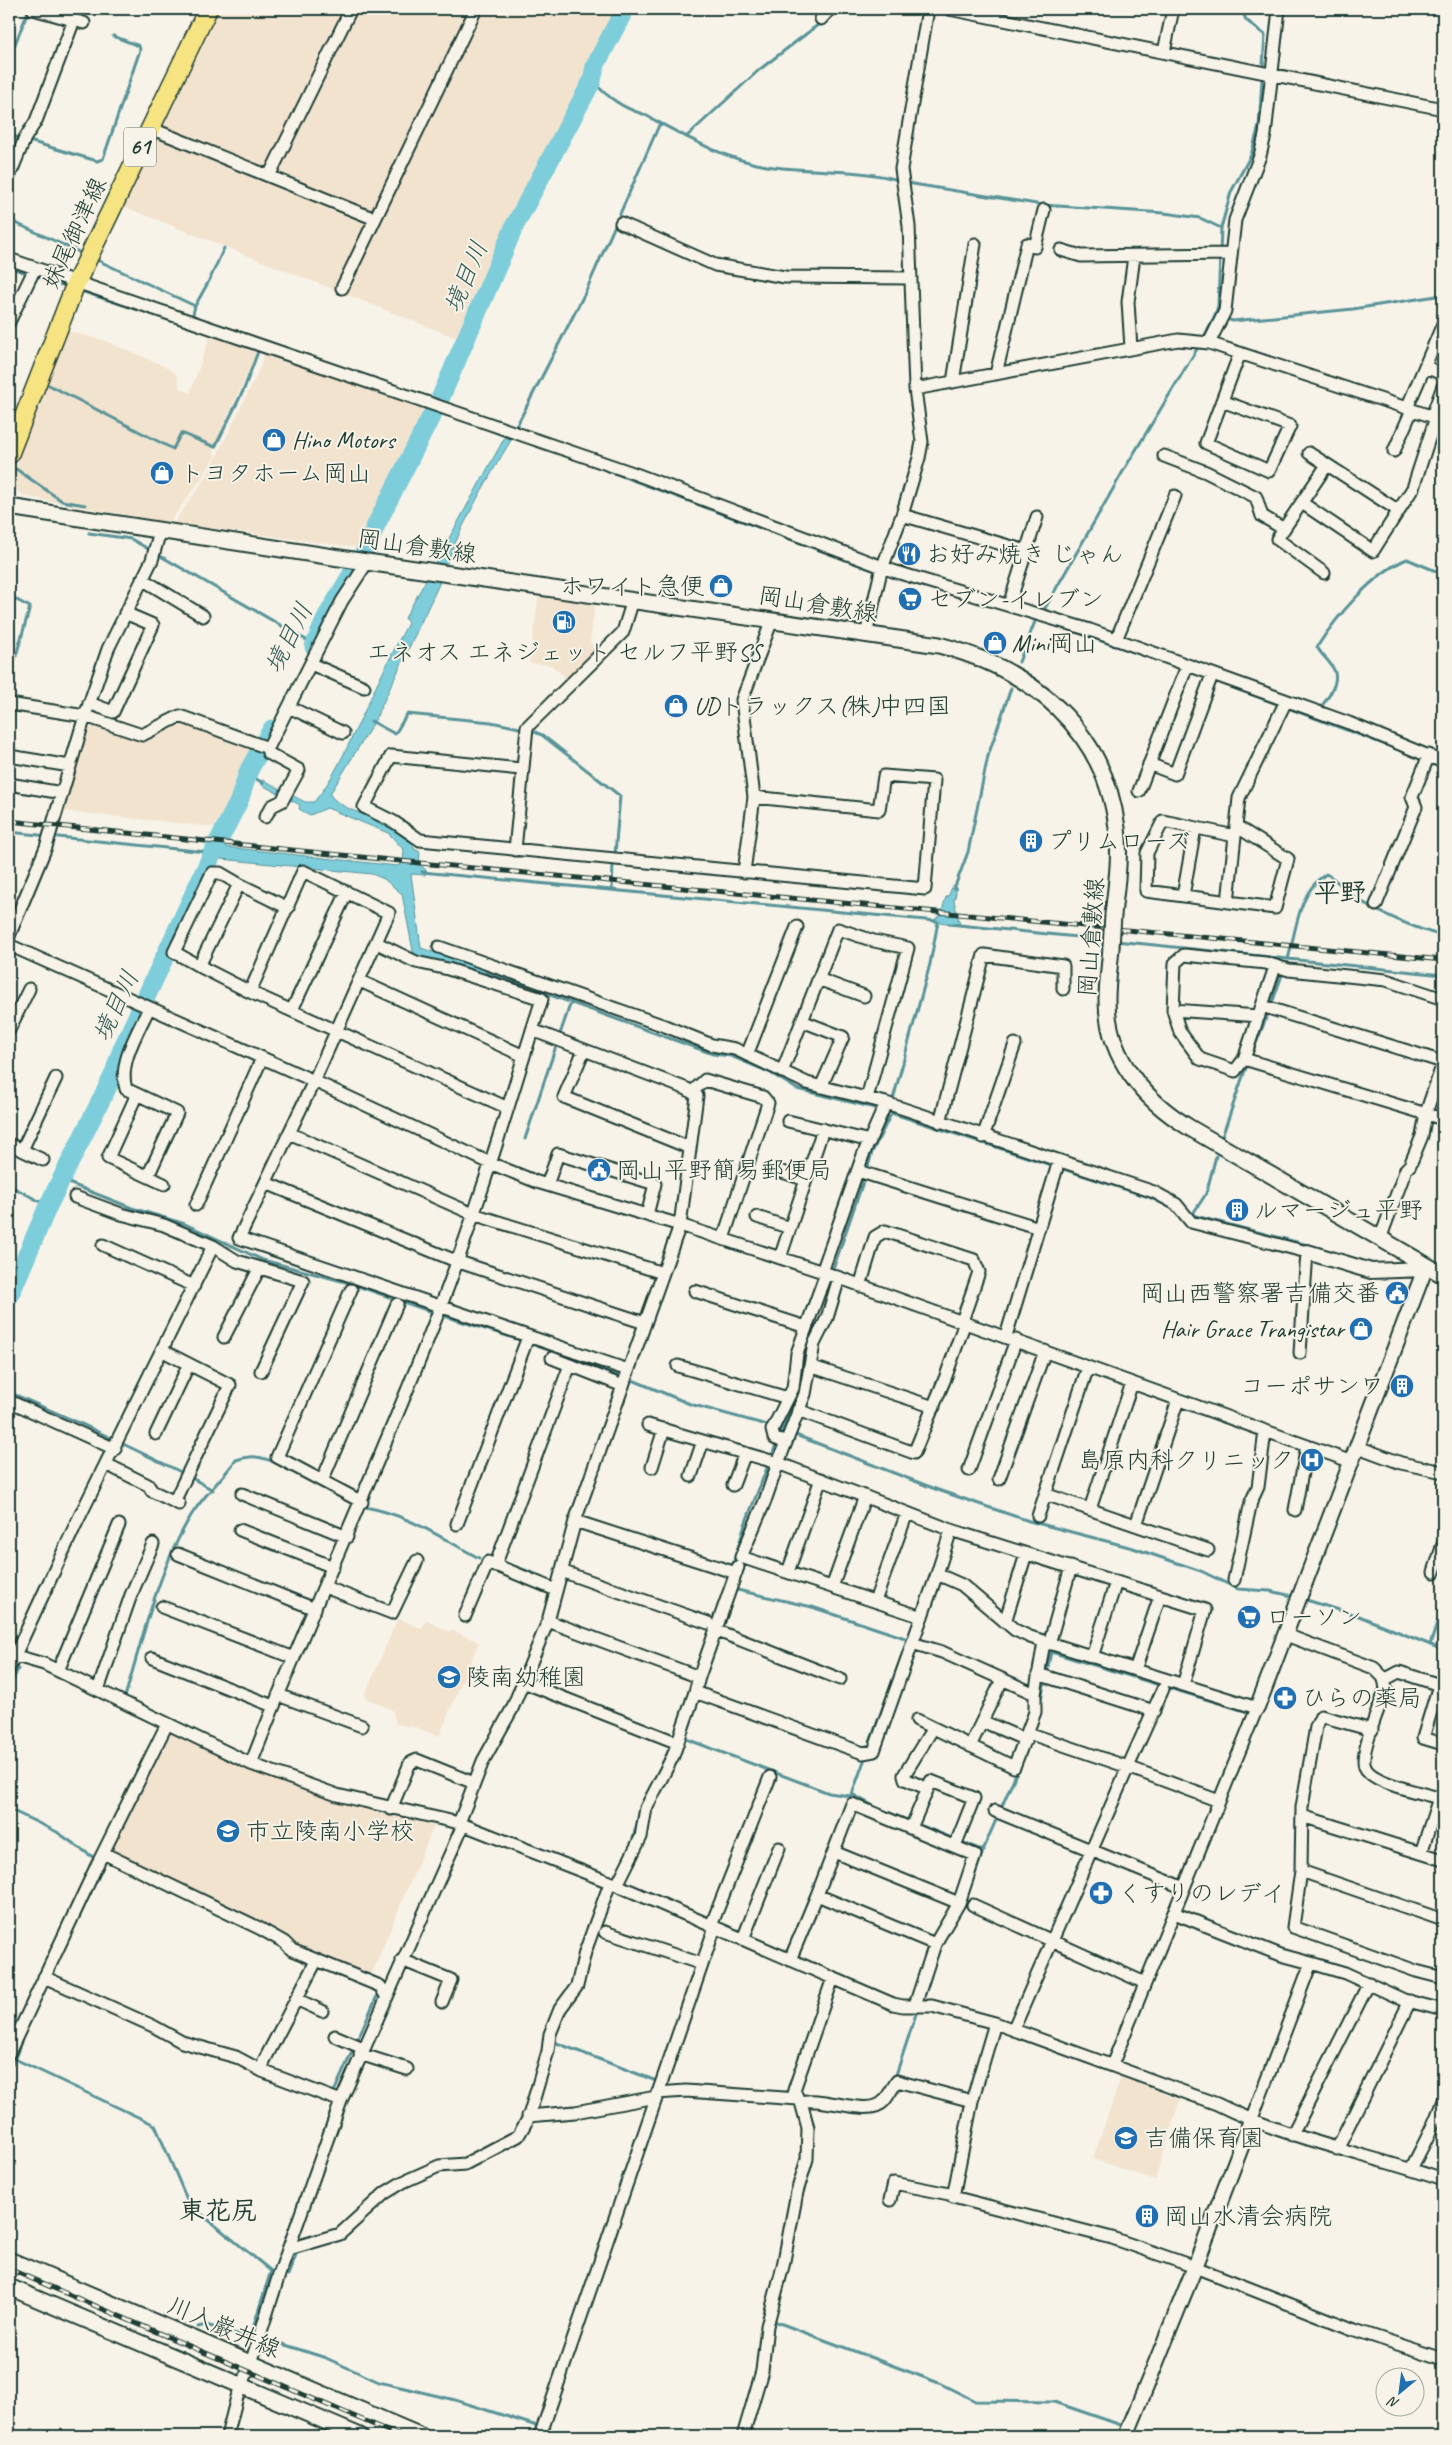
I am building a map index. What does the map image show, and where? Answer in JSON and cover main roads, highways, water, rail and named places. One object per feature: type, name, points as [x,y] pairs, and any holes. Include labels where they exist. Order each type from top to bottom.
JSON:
[{"type":"main road","name":"妹尾御津線","points":[[9,456],[74,287],[208,9]]},
{"type":"main road","name":"岡山倉敷線","points":[[9,506],[346,559],[939,645],[966,652],[1004,668],[1034,687],[1061,711],[1081,734],[1093,755],[1112,798],[1117,829],[1118,862],[1107,1001],[1111,1030],[1119,1054],[1131,1075],[1145,1094],[1172,1118],[1426,1267],[1443,1275]]},
{"type":"main road","name":"川入巌井線","points":[[9,2260],[421,2436]]},
{"type":"main road","name":"川入巌井線","points":[[9,2287],[360,2436]]},
{"type":"water","points":[[505,437],[513,437],[463,526],[440,582],[374,722],[330,794],[340,804],[396,829],[412,841],[414,849],[420,852],[419,864],[426,870],[425,875],[411,874],[421,948],[490,971],[488,977],[451,964],[414,956],[402,894],[384,879],[372,874],[211,858],[216,846],[397,866],[403,863],[404,850],[388,833],[327,808],[310,815],[299,809],[300,805],[262,785],[260,782],[263,780],[305,802],[314,802],[321,793],[339,763],[408,623],[405,618]]},
{"type":"water","points":[[953,885],[957,888],[954,901],[960,925],[933,921],[941,914],[946,897],[948,897]]},
{"type":"waterway","points":[[9,59],[29,9]]},
{"type":"waterway","points":[[189,9],[197,12]]},
{"type":"waterway","name":"境目川","points":[[314,647],[327,616],[366,550],[376,525],[440,399],[515,225],[592,81],[595,66],[625,9]]},
{"type":"waterway","points":[[1203,339],[1218,306],[1221,228],[1231,192],[1251,155],[1259,126],[1265,35],[1246,20],[1242,9]]},
{"type":"waterway","points":[[686,137],[759,70],[823,21]]},
{"type":"waterway","points":[[9,135],[97,161],[103,159],[140,50],[139,46],[113,36]]},
{"type":"waterway","points":[[592,81],[622,105],[688,138],[735,158],[767,166],[852,172],[901,181]]},
{"type":"waterway","points":[[515,429],[586,291],[660,123]]},
{"type":"waterway","points":[[907,183],[1043,205],[1164,213],[1200,218],[1221,228]]},
{"type":"waterway","points":[[9,220],[79,252]]},
{"type":"waterway","points":[[192,318],[195,306],[224,248]]},
{"type":"waterway","points":[[97,260],[195,306]]},
{"type":"waterway","points":[[9,267],[68,287]]},
{"type":"waterway","points":[[78,290],[196,329]]},
{"type":"waterway","points":[[1223,318],[1233,321],[1353,309],[1443,295]]},
{"type":"waterway","points":[[1045,608],[1125,468],[1200,344]]},
{"type":"waterway","points":[[49,385],[173,449],[181,433],[215,447],[244,389],[259,349]]},
{"type":"waterway","points":[[483,427],[510,438]]},
{"type":"waterway","points":[[579,460],[878,572]]},
{"type":"waterway","points":[[16,469],[62,501],[85,505]]},
{"type":"waterway","points":[[89,533],[131,539],[315,645]]},
{"type":"waterway","points":[[1319,709],[1332,691],[1335,675],[1334,670],[1317,647],[1356,597],[1381,574],[1407,559],[1443,574]]},
{"type":"waterway","points":[[884,574],[961,597]]},
{"type":"waterway","points":[[9,596],[30,607],[9,680]]},
{"type":"waterway","points":[[1019,662],[1036,619]]},
{"type":"waterway","points":[[1064,628],[1183,669]]},
{"type":"waterway","points":[[1191,672],[1384,744]]},
{"type":"waterway","points":[[954,889],[968,852],[988,756],[1011,688]]},
{"type":"waterway","points":[[371,721],[395,734],[407,714],[491,722],[524,729]]},
{"type":"waterway","name":"境目川","points":[[9,1297],[48,1206],[113,1076],[122,1049],[216,846],[239,801],[249,770],[272,729]]},
{"type":"waterway","points":[[530,730],[542,735],[620,796],[615,854]]},
{"type":"waterway","points":[[248,774],[263,783]]},
{"type":"waterway","points":[[9,832],[216,853]]},
{"type":"waterway","points":[[612,890],[613,864]]},
{"type":"waterway","points":[[422,872],[936,921]]},
{"type":"waterway","points":[[1286,966],[1298,916],[1308,892],[1326,874],[1353,896],[1384,914],[1443,936]]},
{"type":"waterway","points":[[892,1103],[930,964],[938,922]]},
{"type":"waterway","points":[[949,924],[1107,940]]},
{"type":"waterway","points":[[1116,941],[1443,975]]},
{"type":"waterway","points":[[486,972],[713,1054],[731,1056],[769,1072],[797,1089],[879,1109]]},
{"type":"waterway","points":[[1271,1006],[1283,972]]},
{"type":"waterway","points":[[559,1037],[571,1002]]},
{"type":"waterway","points":[[1222,1137],[1244,1073],[1269,1011]]},
{"type":"waterway","points":[[525,1139],[557,1043]]},
{"type":"waterway","points":[[885,1111],[1149,1197],[1175,1210]]},
{"type":"waterway","points":[[867,1170],[872,1152],[892,1112]]},
{"type":"waterway","points":[[1192,1215],[1206,1194],[1216,1156]]},
{"type":"waterway","points":[[832,1272],[865,1176]]},
{"type":"waterway","points":[[61,1180],[132,1208],[185,1224],[263,1260],[349,1283],[435,1313]]},
{"type":"waterway","points":[[9,1185],[48,1206]]},
{"type":"waterway","points":[[1188,1214],[1308,1245]]},
{"type":"waterway","points":[[726,1586],[746,1522],[799,1386],[806,1345],[828,1285]]},
{"type":"waterway","points":[[1441,1295],[1443,1299]]},
{"type":"waterway","points":[[441,1315],[523,1341]]},
{"type":"waterway","points":[[529,1343],[635,1381],[690,1404],[771,1426]]},
{"type":"waterway","points":[[9,1392],[84,1425],[183,1473],[213,1490]]},
{"type":"waterway","points":[[793,1434],[938,1490],[1029,1521],[1133,1548],[1201,1571],[1238,1589],[1270,1591],[1297,1597]]},
{"type":"waterway","points":[[174,1722],[125,1697],[161,1579],[170,1556],[197,1507],[236,1460],[246,1457],[256,1457],[274,1462],[338,1495]]},
{"type":"waterway","points":[[365,1507],[411,1521],[479,1558]]},
{"type":"waterway","points":[[514,1566],[538,1575]]},
{"type":"waterway","points":[[733,1589],[812,1607],[908,1639],[870,1742]]},
{"type":"waterway","points":[[1303,1599],[1359,1616],[1443,1650]]},
{"type":"waterway","points":[[1430,1645],[1443,1606]]},
{"type":"waterway","points":[[683,1711],[707,1639]]},
{"type":"waterway","points":[[1040,1704],[1051,1652],[1248,1712]]},
{"type":"waterway","points":[[9,1688],[18,1669]]},
{"type":"waterway","points":[[681,1737],[829,1793],[850,1796],[852,1794],[877,1808],[984,1851]]},
{"type":"waterway","points":[[655,1778],[670,1748]]},
{"type":"waterway","points":[[852,1794],[864,1761]]},
{"type":"waterway","points":[[965,1902],[986,1843],[1018,1769]]},
{"type":"waterway","points":[[632,1843],[641,1806]]},
{"type":"waterway","points":[[9,1809],[57,1832],[97,1860]]},
{"type":"waterway","points":[[79,1917],[107,1857]]},
{"type":"waterway","points":[[937,1955],[944,1940]]},
{"type":"waterway","points":[[925,1994],[931,1975]]},
{"type":"waterway","points":[[293,2077],[334,2092],[377,1996],[376,1988]]},
{"type":"waterway","points":[[895,2078],[916,2014]]},
{"type":"waterway","points":[[9,2069],[15,2059],[24,2033]]},
{"type":"waterway","points":[[554,2042],[659,2082]]},
{"type":"waterway","points":[[15,2059],[155,2125],[189,2204],[271,2271]]},
{"type":"waterway","points":[[807,2104],[814,2126],[812,2156]]},
{"type":"waterway","points":[[198,2327],[206,2325],[247,2337],[251,2334],[271,2271],[288,2275],[297,2252]]},
{"type":"waterway","points":[[774,2319],[785,2279]]},
{"type":"waterway","points":[[774,2321],[939,2383],[975,2401],[1054,2402],[1121,2425]]},
{"type":"waterway","points":[[251,2334],[326,2358],[379,2382],[455,2400],[540,2427]]},
{"type":"waterway","points":[[546,2429],[570,2436]]},
{"type":"waterway","points":[[1136,2435],[1140,2436]]},
{"type":"railway","points":[[9,821],[420,863],[1443,960]]},
{"type":"railway","points":[[9,2269],[400,2436]]},
{"type":"place","name":"Hino Motors","points":[[274,440]]},
{"type":"place","name":"トヨタホーム岡山","points":[[162,473]]},
{"type":"place","name":"お好み焼き じゃん","points":[[909,554]]},
{"type":"place","name":"ホワイト急便","points":[[721,586]]},
{"type":"place","name":"セブン-イレブン","points":[[910,599]]},
{"type":"place","name":"エネオス エネジェット セルフ平野SS","points":[[564,622]]},
{"type":"place","name":"Mini岡山","points":[[995,643]]},
{"type":"place","name":"UDトラックス(株)中四国","points":[[676,706]]},
{"type":"place","name":"プリムローズ","points":[[1031,841]]},
{"type":"place","name":"岡山平野簡易郵便局","points":[[599,1170]]},
{"type":"place","name":"ルマージュ平野","points":[[1237,1210]]},
{"type":"place","name":"岡山西警察署吉備交番","points":[[1397,1293]]},
{"type":"place","name":"Hair Grace Trangistar","points":[[1361,1329]]},
{"type":"place","name":"コーポサンワ","points":[[1402,1386]]},
{"type":"place","name":"島原内科クリニック","points":[[1312,1460]]},
{"type":"place","name":"ローソン","points":[[1249,1617]]},
{"type":"place","name":"陵南幼稚園","points":[[449,1677]]},
{"type":"place","name":"ひらの薬局","points":[[1285,1698]]},
{"type":"place","name":"市立陵南小学校","points":[[228,1831]]},
{"type":"place","name":"くすりのレデイ","points":[[1101,1893]]},
{"type":"place","name":"吉備保育園","points":[[1126,2138]]},
{"type":"place","name":"岡山水清会病院","points":[[1147,2216]]},
{"type":"district","name":"平野","points":[[1340,892]]},
{"type":"district","name":"東花尻","points":[[218,2210]]}]
